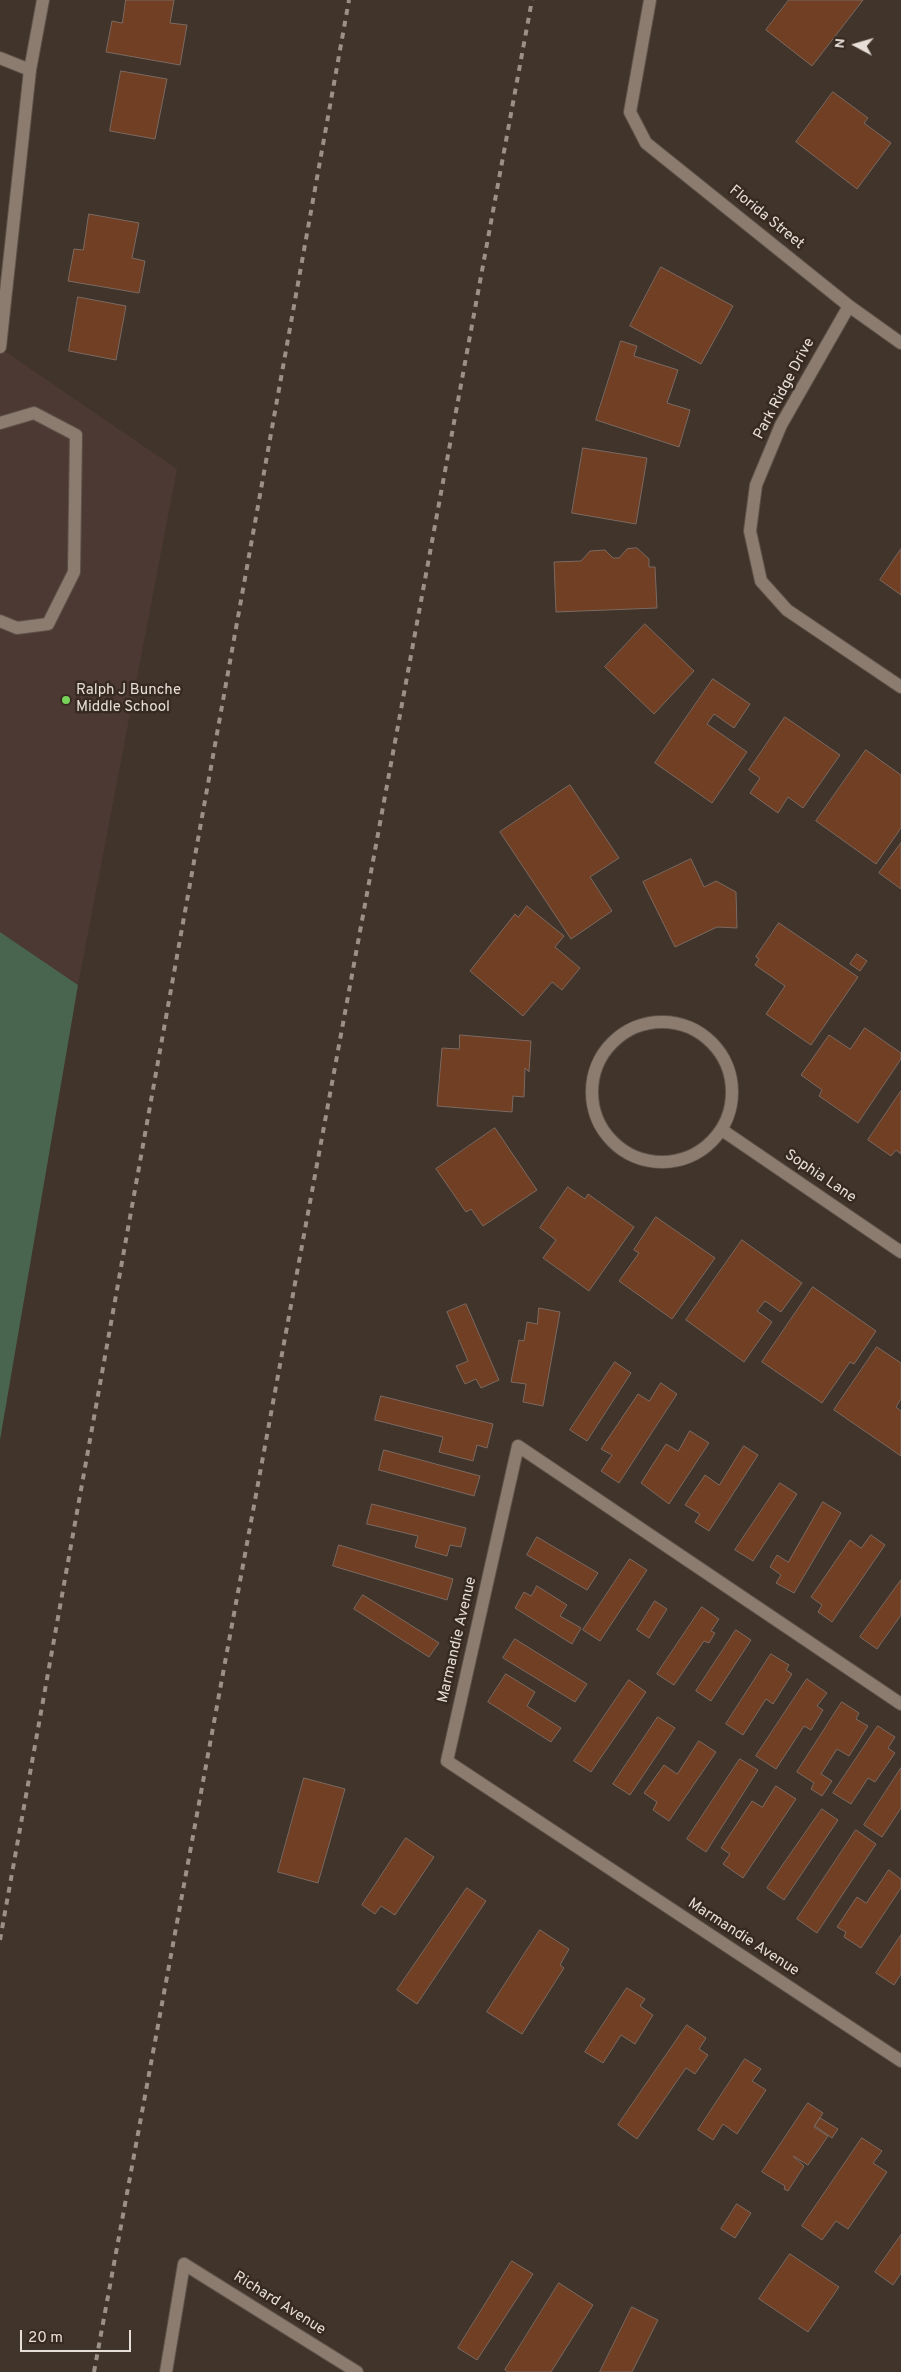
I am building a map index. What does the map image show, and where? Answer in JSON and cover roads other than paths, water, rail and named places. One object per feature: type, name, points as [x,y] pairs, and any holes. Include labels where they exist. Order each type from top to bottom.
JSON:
[{"type":"street","points":[[0,347],[30,70],[43,0]]},
{"type":"street","name":"Florida Street","points":[[650,0],[630,104],[630,112],[646,143],[849,306],[901,343]]},
{"type":"street","points":[[0,58],[30,70]]},
{"type":"street","name":"Park Ridge Drive","points":[[849,306],[781,425],[756,485],[750,531],[761,581],[787,610],[901,687]]},
{"type":"street","points":[[0,423],[34,413],[76,436],[74,572],[48,624],[17,628],[0,621]]},
{"type":"street","points":[[652,1021],[675,1022],[696,1030],[714,1044],[727,1064],[732,1086],[731,1108],[722,1130],[705,1147],[685,1159],[654,1161],[638,1158],[618,1147],[601,1129],[592,1107],[591,1083],[598,1060],[612,1042],[630,1028],[652,1021]]},
{"type":"street","name":"Sophia Lane","points":[[722,1130],[901,1252]]},
{"type":"street","name":"Marmandie Avenue","points":[[901,1704],[518,1446],[447,1761],[901,2061]]},
{"type":"street","name":"Richard Avenue","points":[[166,2372],[184,2264],[357,2372]]},
{"type":"railway","points":[[0,1940],[349,0]]},
{"type":"railway","points":[[94,2372],[532,0]]},
{"type":"place","name":"Ralph J Bunche Middle School","points":[[66,700]]}]
